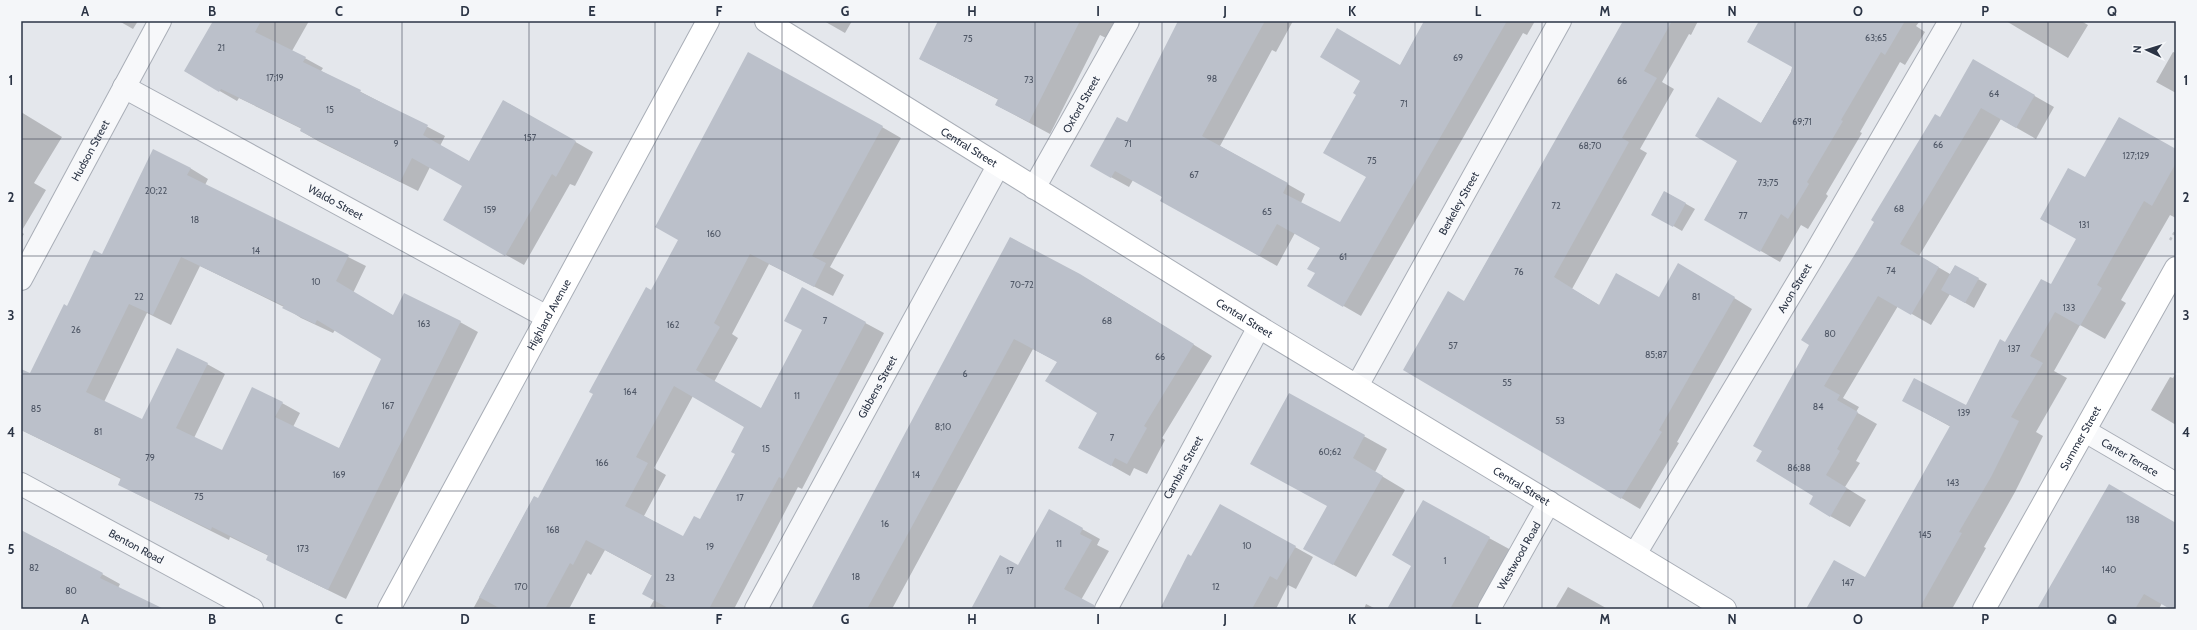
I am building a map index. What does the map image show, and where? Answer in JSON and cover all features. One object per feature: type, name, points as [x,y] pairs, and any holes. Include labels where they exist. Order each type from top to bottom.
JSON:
[{"type":"street","name":"Hudson Street","points":[[21,279],[160,21]]},
{"type":"street","name":"Highland Avenue","points":[[389,609],[708,21]]},
{"type":"street","name":"Central Street","points":[[766,21],[1259,327],[1725,609]]},
{"type":"street","name":"Oxford Street","points":[[1034,188],[1128,21]]},
{"type":"street","name":"Berkeley Street","points":[[1357,386],[1560,21]]},
{"type":"street","name":"Avon Street","points":[[1635,554],[1813,257],[1950,21]]},
{"type":"street","name":"Waldo Street","points":[[124,87],[547,317]]},
{"type":"street","name":"Gibbens Street","points":[[756,609],[998,166]]},
{"type":"street","name":"Summer Street","points":[[1984,609],[2176,268]]},
{"type":"street","name":"Cambria Street","points":[[1106,609],[1259,327]]},
{"type":"street","name":"Carter Terrace","points":[[2085,431],[2176,484]]},
{"type":"street","name":"Benton Road","points":[[21,484],[252,609]]},
{"type":"street","name":"Westwood Road","points":[[1489,609],[1549,502]]},
{"type":"building","points":[[213,21],[261,21],[255,32],[306,57],[303,62],[428,125],[423,135],[469,161],[503,100],[576,141],[556,177],[552,174],[505,256],[443,220],[462,186],[412,158],[400,182],[300,131],[301,128],[221,89],[219,92],[184,71]]},
{"type":"building","points":[[938,21],[1080,21],[1029,122],[995,105],[998,99],[919,59]]},
{"type":"building","points":[[1178,21],[1265,21],[1202,136],[1288,183],[1283,193],[1340,222],[1366,177],[1323,153],[1356,95],[1353,93],[1360,81],[1320,57],[1337,28],[1400,65],[1424,21],[1507,21],[1343,307],[1307,286],[1315,273],[1307,269],[1320,248],[1277,224],[1259,256],[1160,201],[1162,197],[1115,171],[1111,178],[1090,166],[1117,117],[1127,122]]},
{"type":"building","points":[[1623,21],[1672,21],[1644,71],[1657,78],[1622,138],[1629,142],[1554,277],[1599,305],[1616,273],[1659,297],[1678,263],[1735,297],[1659,430],[1662,432],[1621,499],[1403,370],[1448,291],[1464,301]]},
{"type":"building","points":[[1759,21],[1905,21],[1885,55],[1881,52],[1841,120],[1843,121],[1807,182],[1809,184],[1788,219],[1781,214],[1760,252],[1704,220],[1737,161],[1695,136],[1718,97],[1761,123],[1791,72],[1792,67],[1747,42]]},
{"type":"building","points":[[748,52],[883,126],[812,256],[826,263],[814,287],[750,254],[714,323],[720,327],[696,370],[761,408],[802,330],[784,321],[802,287],[866,322],[783,479],[779,477],[709,609],[670,609],[642,594],[652,575],[586,540],[573,565],[570,563],[545,609],[501,609],[479,597],[534,496],[538,498],[593,394],[589,392],[646,287],[651,290],[678,240],[655,227]],"holes":[[[674,386],[744,427],[731,452],[735,454],[700,519],[694,516],[683,536],[625,506],[648,463],[636,457]]]},
{"type":"building","points":[[1973,59],[2035,95],[2016,128],[1981,108],[1900,244],[1939,267],[1911,315],[1878,296],[1824,386],[1840,395],[1837,400],[1858,412],[1837,449],[1840,451],[1826,475],[1847,488],[1830,517],[1809,504],[1813,496],[1756,461],[1762,451],[1753,446],[1809,345],[1801,340],[1857,251],[1874,222],[1871,220],[1935,114],[1940,117]]},
{"type":"building","points":[[2119,117],[2176,149],[2176,163],[2152,206],[2144,201],[2097,285],[2102,288],[2080,326],[2055,312],[2030,356],[2043,363],[2011,417],[2019,421],[1991,477],[1959,532],[1962,533],[1919,609],[1806,609],[1834,560],[1865,577],[1950,426],[1902,401],[1914,378],[1966,405],[2000,339],[2005,342],[2041,279],[2051,284],[2076,239],[2040,219],[2068,168],[2085,177]]},
{"type":"building","points":[[153,149],[191,168],[187,175],[349,255],[336,281],[393,315],[404,293],[461,321],[328,590],[266,560],[268,555],[212,527],[211,530],[118,485],[121,478],[21,430],[21,369],[30,373],[64,304],[67,306],[94,250],[102,254]],"holes":[[[181,257],[284,306],[282,308],[315,324],[317,320],[381,359],[339,448],[275,417],[283,402],[252,387],[222,450],[176,428],[208,363],[177,348],[142,419],[86,392],[129,304],[153,315]]]},
{"type":"building","points":[[1664,191],[1686,203],[1673,227],[1651,215]]},
{"type":"building","points":[[1010,237],[1080,274],[1194,344],[1144,426],[1147,428],[1127,464],[1115,458],[1111,466],[1078,448],[1097,413],[1045,381],[1057,362],[1014,339],[867,609],[811,609]]},
{"type":"building","points":[[1955,265],[1979,278],[1965,303],[1941,290]]},
{"type":"building","points":[[1289,393],[1365,435],[1353,458],[1383,476],[1333,565],[1303,549],[1327,506],[1250,464]]},
{"type":"building","points":[[2109,484],[2176,523],[2176,609],[2170,609],[2144,594],[2135,609],[2037,609]]},
{"type":"building","points":[[1423,500],[1490,537],[1450,609],[1387,609],[1411,566],[1392,555]]},
{"type":"building","points":[[1220,504],[1296,546],[1277,580],[1270,576],[1252,609],[1160,609],[1188,554],[1191,556]]},
{"type":"building","points":[[1049,509],[1083,528],[1080,534],[1092,540],[1064,589],[1094,605],[1094,609],[971,609],[1000,555],[1018,565]]},
{"type":"building","points":[[21,530],[103,573],[100,578],[164,609],[21,609]]}]
